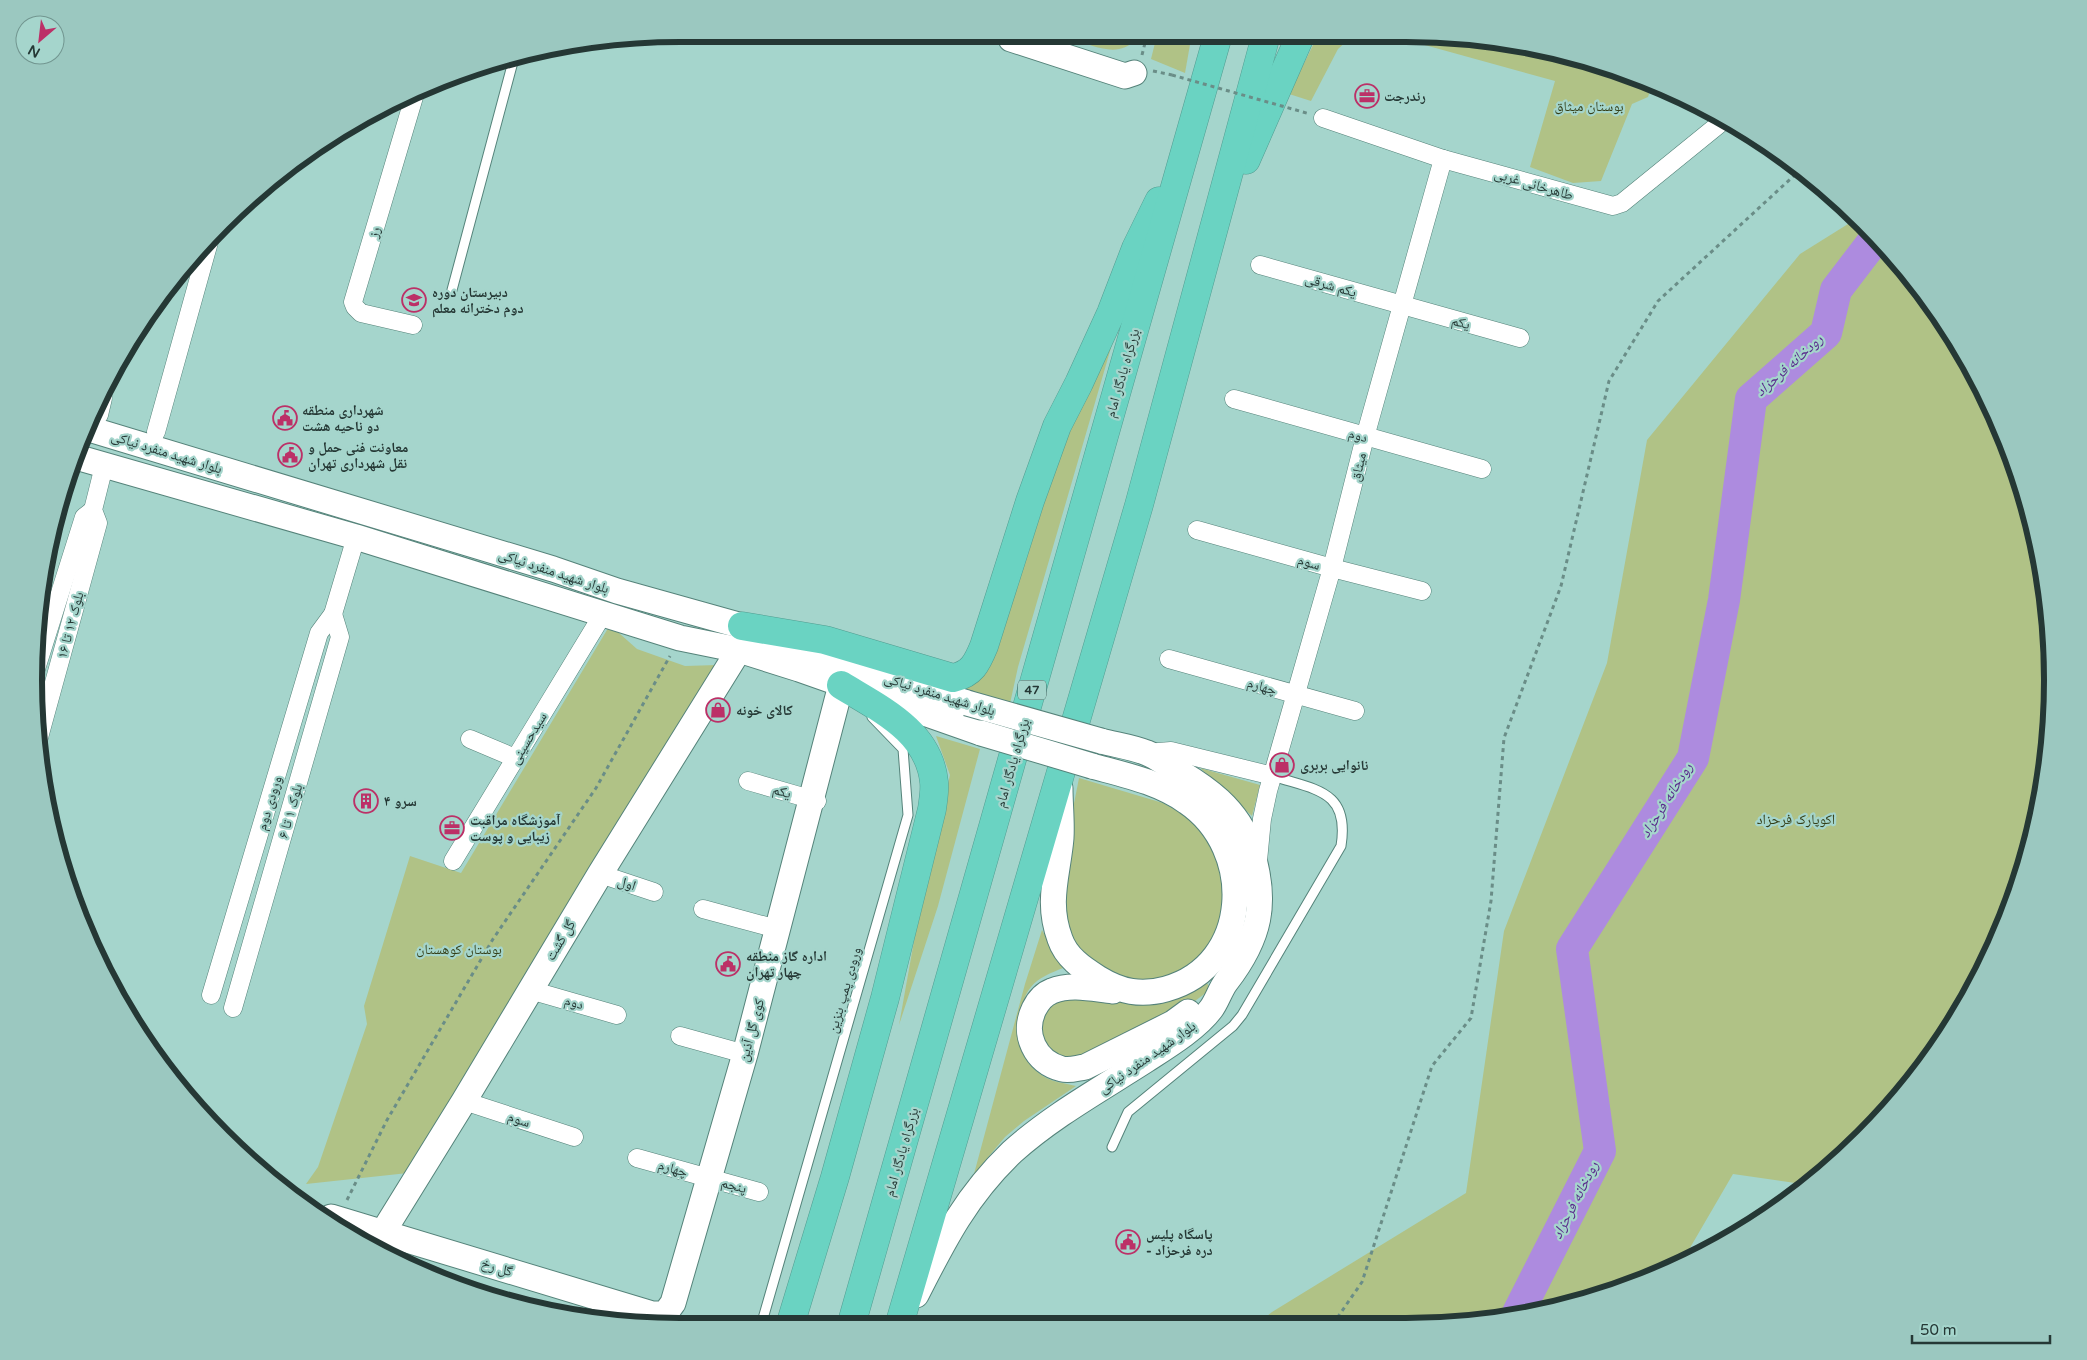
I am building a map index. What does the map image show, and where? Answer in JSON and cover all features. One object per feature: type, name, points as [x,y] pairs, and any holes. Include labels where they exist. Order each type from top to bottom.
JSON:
[{"type":"highway","points":[[902,1318],[1138,505],[1264,42]]},
{"type":"highway","points":[[1212,234],[1298,42]]},
{"type":"highway","points":[[740,638],[824,640],[953,678],[964,676],[975,667],[986,639],[1030,501],[1058,426],[1110,313],[1136,248],[1190,134],[1210,46]]},
{"type":"highway","name":"بزرگراه یادگار امام","points":[[853,1318],[1190,134]]},
{"type":"highway","points":[[792,1318],[835,1177],[885,998],[932,809],[934,783],[930,762],[915,736],[895,718],[841,685]]},
{"type":"main road","points":[[1020,42],[1125,76],[1134,73]]},
{"type":"main road","name":"بلوار شهید منفرد نیاکی","points":[[100,415],[617,591],[740,638],[841,685],[981,733],[1155,784],[1188,802],[1212,825],[1226,846],[1235,880],[1235,909],[1229,930],[1218,952],[1190,980],[1178,986],[1155,992],[1128,993],[1102,981],[1081,968],[1068,954],[1060,940],[1055,922],[1052,898],[1060,838],[1060,777]]},
{"type":"main road","points":[[101,415],[482,530],[553,569]]},
{"type":"main road","name":"بلوار شهید منفرد نیاکی","points":[[82,459],[356,537],[680,638],[740,638],[849,666],[966,703],[1146,753],[1202,784],[1218,799],[1235,818],[1248,842],[1257,869],[1260,886],[1258,925],[1245,955],[1224,984],[1211,1010],[1188,1031],[1058,1117],[1014,1151],[983,1182],[948,1233],[903,1318]]},
{"type":"main road","name":"گل گشت","points":[[382,1232],[464,1101],[740,638]]},
{"type":"main road","name":"کوی گل آذین","points":[[664,1314],[673,1303],[745,1054],[777,929],[814,800],[841,685]]},
{"type":"main road","points":[[1128,993],[1077,987],[1062,988],[1047,994],[1038,1002],[1030,1017],[1028,1033],[1036,1052],[1043,1060],[1062,1069],[1071,1070],[1085,1067],[1174,1023],[1224,984]]},
{"type":"main road","name":"گل رخ","points":[[343,1221],[652,1314],[664,1314]]},
{"type":"street","name":"رز","points":[[413,101],[353,302],[355,308],[360,313],[413,325]]},
{"type":"street","name":"طاهرخانی غربی","points":[[1317,116],[1443,158],[1613,206],[1622,203],[1719,124]]},
{"type":"street","name":"میثاق","points":[[1257,869],[1262,819],[1272,776],[1332,568],[1365,437],[1443,158]]},
{"type":"street","points":[[156,432],[205,255]]},
{"type":"street","name":"یکم شرقی","points":[[1260,265],[1402,306]]},
{"type":"street","name":"یکم","points":[[1402,306],[1520,338]]},
{"type":"street","name":"دوم","points":[[1234,399],[1482,469]]},
{"type":"street","points":[[44,645],[84,517],[93,510],[104,466]]},
{"type":"street","name":"بلوک ۱۲ تا ۱۶","points":[[44,720],[98,522],[93,510]]},
{"type":"street","name":"سوم","points":[[1197,530],[1422,591]]},
{"type":"street","name":"ورودی دوم","points":[[211,995],[320,634],[333,614],[356,537]]},
{"type":"street","name":"بلوک ۱ تا ۶","points":[[233,1008],[340,637],[333,614]]},
{"type":"street","name":"سیدحسینی","points":[[453,861],[603,614]]},
{"type":"street","name":"چهارم","points":[[1169,659],[1295,696],[1355,711]]},
{"type":"street","points":[[470,739],[515,758]]},
{"type":"street","points":[[1146,753],[1171,751],[1272,776]]},
{"type":"street","name":"یکم","points":[[748,781],[814,800]]},
{"type":"street","name":"اول","points":[[600,874],[654,892]]},
{"type":"street","points":[[703,908],[777,929]]},
{"type":"street","name":"دوم","points":[[530,990],[618,1015]]},
{"type":"street","points":[[680,1036],[745,1054]]},
{"type":"street","name":"سوم","points":[[464,1101],[574,1137]]},
{"type":"street","name":"چهارم","points":[[637,1158],[708,1178]]},
{"type":"street","name":"پنجم","points":[[708,1178],[760,1192]]},
{"type":"lane","points":[[452,290],[512,65]]},
{"type":"lane","name":"ورودی پمپ بنزین","points":[[763,1318],[908,815],[903,749],[841,685]]},
{"type":"lane","points":[[1112,1147],[1128,1112],[1233,1026],[1242,1015],[1341,846],[1344,831],[1342,816],[1337,804],[1328,794],[1272,776]]},
{"type":"path","points":[[1172,75],[1317,116]]},
{"type":"path","points":[[1337,1318],[1362,1282],[1432,1066],[1471,1018],[1491,902],[1504,738],[1561,586],[1609,381],[1658,301],[1795,174]]},
{"type":"path","points":[[335,1216],[387,1120],[493,939],[596,788],[680,638]]},
{"type":"green space","points":[[1082,42],[1132,42],[1114,50]]},
{"type":"green space","points":[[1155,42],[1190,42],[1185,73],[1151,59]]},
{"type":"green space","points":[[1315,42],[1346,42],[1338,49],[1311,101],[1289,94]]},
{"type":"green space","name":"بوستان میثاق","points":[[1415,42],[1490,48],[1531,55],[1572,64],[1612,76],[1650,91],[1648,97],[1632,104],[1601,181],[1573,183],[1530,167],[1555,81]]},
{"type":"green space","name":"اکوپارک فرحزاد","points":[[1851,222],[1886,260],[1913,292],[1937,326],[1979,398],[2011,475],[2023,515],[2039,597],[2043,638],[2043,722],[2039,763],[2023,845],[2011,885],[1979,962],[1959,999],[1913,1068],[1858,1131],[1798,1183],[1733,1174],[1687,1253],[1612,1284],[1572,1296],[1490,1312],[1407,1318],[1264,1318],[1466,1193],[1504,931],[1607,663],[1647,440],[1800,254]]},
{"type":"green space","points":[[1138,255],[1018,667],[1009,708],[937,686],[961,683],[1037,506]]},
{"type":"green space","name":"بوستان کوهستان","points":[[610,625],[637,649],[685,666],[717,665],[408,1173],[306,1184],[318,1167],[367,1024],[364,1006],[410,856],[461,873]]},
{"type":"green space","points":[[936,736],[980,749],[938,906],[899,1025],[921,902],[950,775]]},
{"type":"green space","points":[[1200,768],[1260,785],[1252,816]]},
{"type":"green space","points":[[1079,778],[1163,803],[1186,816],[1203,830],[1225,875],[1221,928],[1193,966],[1151,984],[1126,981],[1093,967],[1063,926],[1067,839]]},
{"type":"green space","points":[[1042,930],[1063,968],[1038,981],[1027,993],[1019,1022],[1019,1039],[1024,1056],[1035,1070],[1054,1081],[1076,1086],[1024,1121],[1005,1137],[974,1174],[1025,984]]},
{"type":"green space","points":[[1204,979],[1211,989],[1183,1010],[1067,1064],[1038,1040],[1043,1009],[1050,1001]]},
{"type":"waterway","name":"رودخانه فرحزاد","points":[[1521,1307],[1600,1151],[1572,949],[1693,758],[1724,600],[1751,399],[1826,333],[1836,290],[1871,244]]},
{"type":"place","name":"رندرجت","points":[[1367,96]]},
{"type":"place","name":"دبیرستان دوره دوم دخترانه معلم","points":[[414,300]]},
{"type":"place","name":"شهرداری منطقه دو ناحیه هشت","points":[[285,418]]},
{"type":"place","name":"معاونت فنی حمل و نقل شهرداری تهران","points":[[290,455]]},
{"type":"place","name":"کالای خونه","points":[[718,710]]},
{"type":"place","name":"نانوایی بربری","points":[[1282,765]]},
{"type":"place","name":"سرو ۴","points":[[366,801]]},
{"type":"place","name":"آموزشگاه مراقبت زیبایی و پوست","points":[[452,828]]},
{"type":"place","name":"اداره گاز منطقه چهار تهران","points":[[728,964]]},
{"type":"place","name":"پاسگاه پلیس - دره فرحزاد","points":[[1128,1242]]}]
